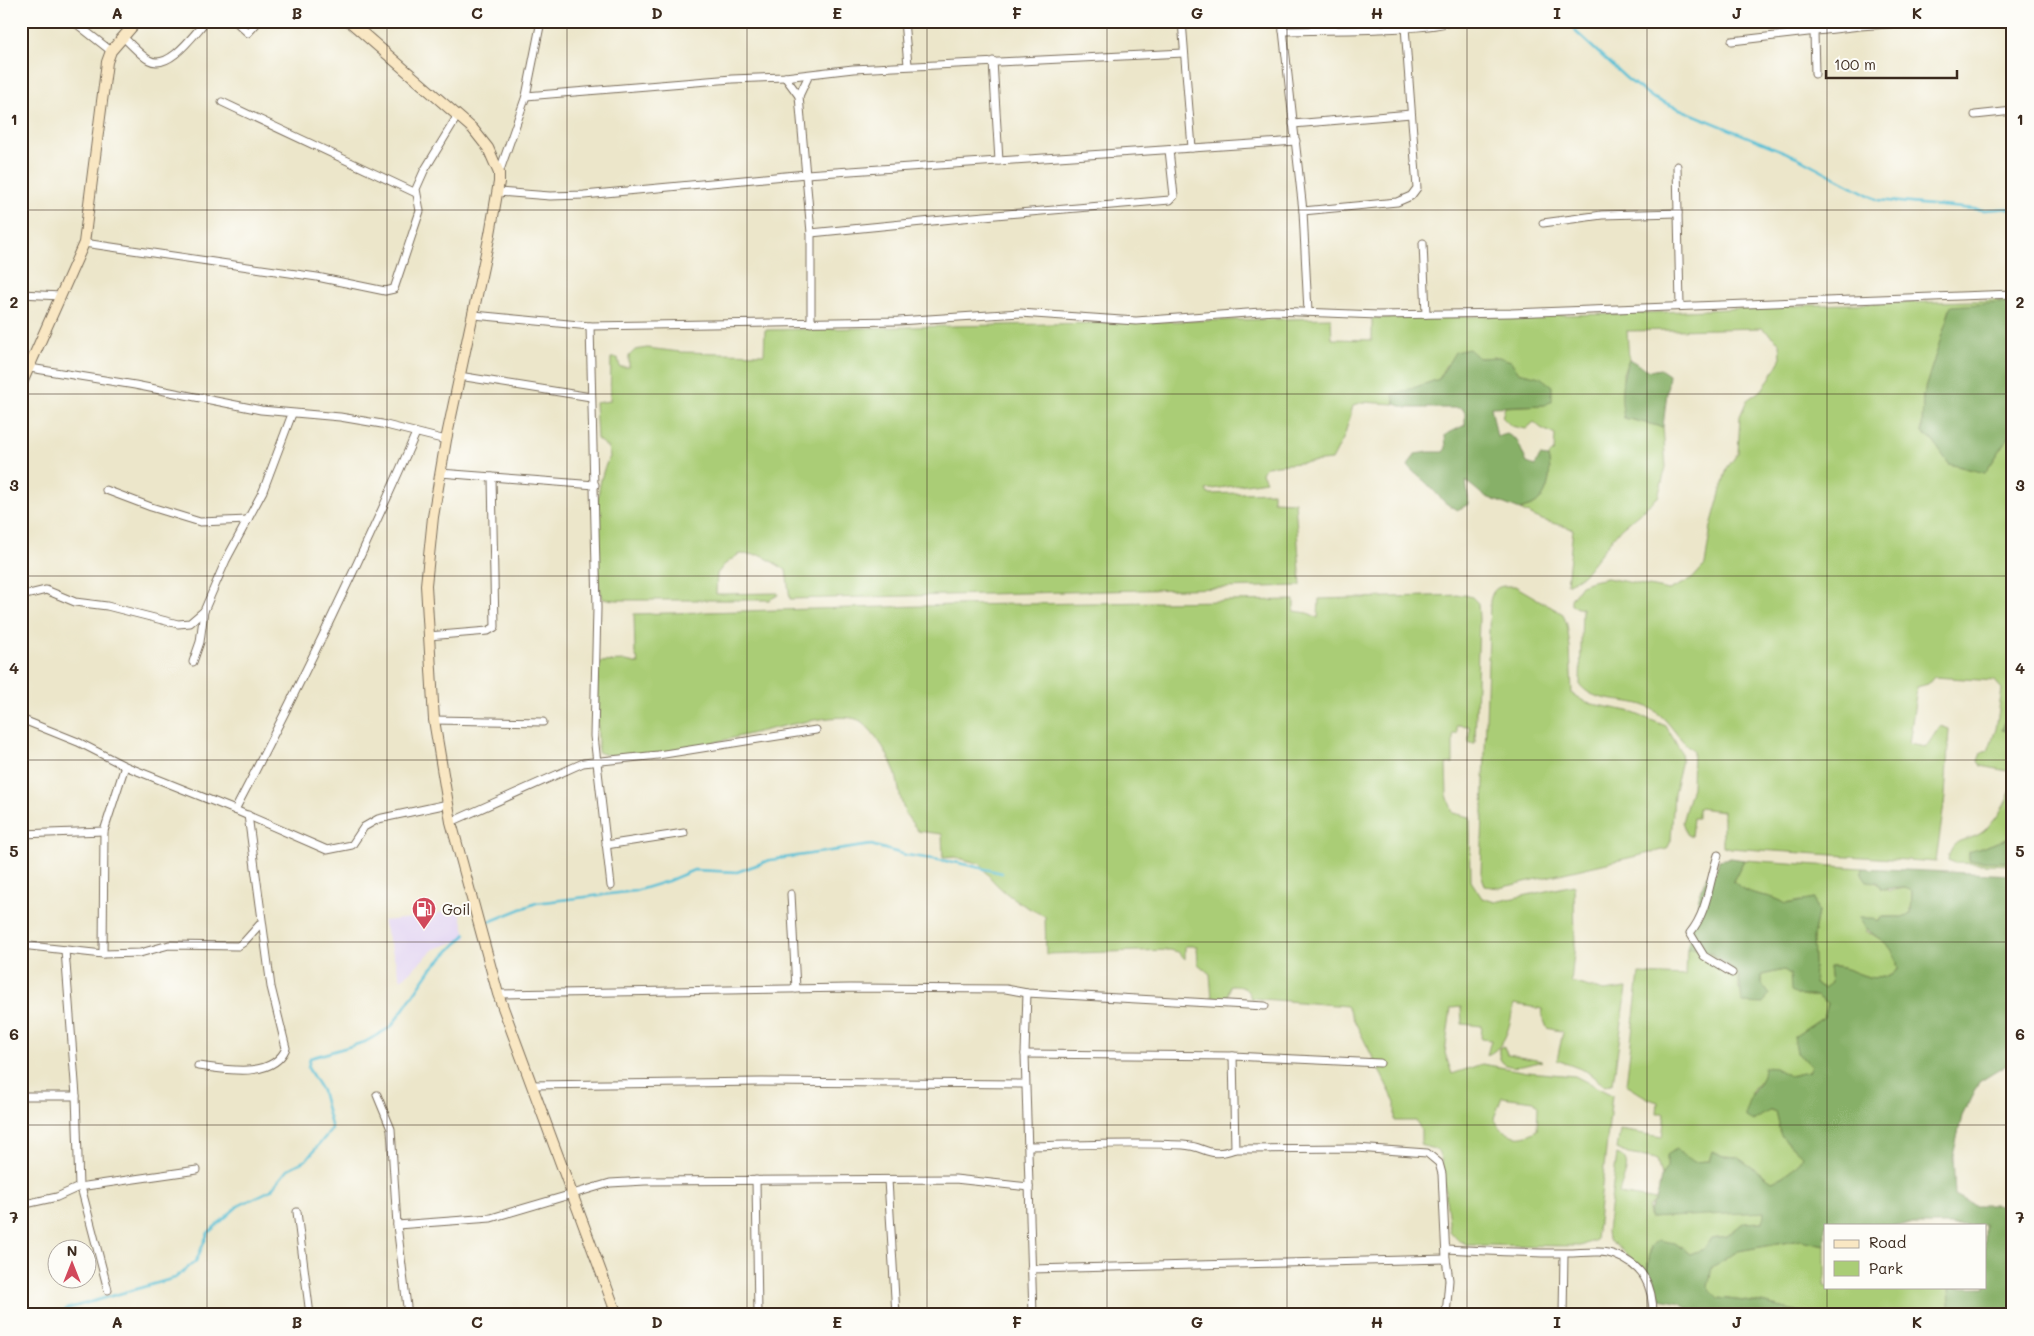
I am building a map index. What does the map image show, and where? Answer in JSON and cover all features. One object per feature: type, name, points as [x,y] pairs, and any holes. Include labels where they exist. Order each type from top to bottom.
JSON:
[{"type":"street","points":[[73,21],[111,51]]},
{"type":"street","points":[[21,385],[84,243],[97,154],[104,75],[111,51],[137,21]]},
{"type":"street","points":[[123,37],[148,60],[161,63],[168,61],[174,56],[206,21]]},
{"type":"street","points":[[235,21],[248,33],[259,21]]},
{"type":"street","points":[[349,21],[458,115],[488,148],[499,173]]},
{"type":"street","points":[[541,21],[526,96],[499,173],[498,192],[474,315],[446,440],[426,585],[428,636],[434,720],[451,822],[498,994],[574,1194],[617,1315]]},
{"type":"street","points":[[904,21],[908,66]]},
{"type":"street","points":[[1182,21],[1192,148]]},
{"type":"street","points":[[1282,21],[1303,211],[1308,312]]},
{"type":"street","points":[[1283,31],[1434,26],[1452,21]]},
{"type":"street","points":[[1732,41],[1928,21]]},
{"type":"street","points":[[1303,211],[1397,202],[1411,196],[1418,182],[1405,27]]},
{"type":"street","points":[[1814,32],[1815,74]]},
{"type":"street","points":[[526,96],[732,79],[810,75],[853,69],[993,60],[1184,53]]},
{"type":"street","points":[[993,60],[999,161]]},
{"type":"street","points":[[799,96],[810,75]]},
{"type":"street","points":[[785,77],[799,96],[811,233],[811,323]]},
{"type":"street","points":[[222,102],[416,193]]},
{"type":"street","points":[[1975,115],[2013,111]]},
{"type":"street","points":[[1293,124],[1411,114]]},
{"type":"street","points":[[84,243],[317,277],[385,291],[394,289],[420,211],[416,193],[424,171],[458,115]]},
{"type":"street","points":[[498,192],[584,195],[806,174],[1296,142]]},
{"type":"street","points":[[811,233],[1170,200],[1174,196],[1170,150]]},
{"type":"street","points":[[1677,166],[1680,306]]},
{"type":"street","points":[[1543,223],[1602,215],[1678,213]]},
{"type":"street","points":[[1423,243],[1426,314]]},
{"type":"street","points":[[21,294],[61,296]]},
{"type":"street","points":[[474,315],[590,326],[898,321],[999,313],[1136,321],[1252,311],[1426,314],[2013,294]]},
{"type":"street","points":[[590,326],[597,608],[594,736],[611,886]]},
{"type":"street","points":[[30,368],[134,385],[233,405],[292,414],[340,417],[446,440]]},
{"type":"street","points":[[459,376],[591,397]]},
{"type":"street","points":[[193,662],[200,642],[204,611],[221,569],[263,491],[292,414]]},
{"type":"street","points":[[235,810],[291,702],[345,591],[416,433]]},
{"type":"street","points":[[440,473],[595,485]]},
{"type":"street","points":[[428,636],[488,632],[494,627],[492,477]]},
{"type":"street","points":[[106,490],[151,507],[200,522],[248,520]]},
{"type":"street","points":[[21,596],[46,590],[75,602],[107,606],[178,624],[190,623],[204,611]]},
{"type":"street","points":[[21,719],[78,742],[125,766],[248,815],[327,850],[352,845],[364,827],[378,819],[448,804]]},
{"type":"street","points":[[434,720],[543,722]]},
{"type":"street","points":[[451,822],[569,768],[596,761],[658,755],[816,730]]},
{"type":"street","points":[[103,954],[104,831],[125,766]]},
{"type":"street","points":[[198,1066],[238,1070],[257,1069],[269,1065],[283,1054],[286,1048],[271,987],[248,815]]},
{"type":"street","points":[[21,834],[104,831]]},
{"type":"street","points":[[606,844],[684,833]]},
{"type":"street","points":[[1718,855],[1708,889],[1705,908],[1690,933],[1704,956],[1732,973]]},
{"type":"street","points":[[791,894],[796,989]]},
{"type":"street","points":[[21,946],[103,954],[140,953],[169,945],[238,946],[261,923]]},
{"type":"street","points":[[64,950],[76,1096],[80,1187],[108,1290]]},
{"type":"street","points":[[498,994],[796,989],[1006,989],[1027,993],[1265,1006]]},
{"type":"street","points":[[1027,993],[1025,1084],[1033,1315]]},
{"type":"street","points":[[1025,1054],[1233,1056],[1380,1063]]},
{"type":"street","points":[[1233,1056],[1235,1149]]},
{"type":"street","points":[[532,1086],[751,1082],[1025,1084]]},
{"type":"street","points":[[377,1095],[391,1129],[397,1225],[408,1315]]},
{"type":"street","points":[[21,1096],[76,1096]]},
{"type":"street","points":[[1028,1146],[1185,1145],[1206,1153],[1223,1154],[1235,1149],[1356,1148],[1427,1153],[1439,1163],[1442,1174],[1446,1259],[1449,1280],[1446,1315]]},
{"type":"street","points":[[21,1205],[57,1197],[80,1187],[197,1170]]},
{"type":"street","points":[[397,1225],[491,1218],[610,1184],[636,1181],[955,1179],[1029,1187]]},
{"type":"street","points":[[756,1180],[758,1315]]},
{"type":"street","points":[[888,1180],[896,1315]]},
{"type":"street","points":[[298,1212],[310,1315]]},
{"type":"street","points":[[1447,1249],[1564,1254],[1602,1252],[1615,1254],[1628,1262],[1649,1282],[1653,1315]]},
{"type":"street","points":[[1563,1315],[1564,1254]]},
{"type":"street","points":[[1031,1269],[1446,1259]]},
{"type":"shaded area","points":[[458,905],[467,938],[434,949],[401,980],[383,921],[431,916]]},
{"type":"green space","points":[[2013,300],[2013,302],[1951,307],[1923,395],[1922,432],[1933,441],[1949,464],[1985,473],[2013,431],[2013,705],[2002,729],[2013,732],[2013,772],[1981,766],[1978,761],[1981,753],[1988,751],[1996,729],[2002,689],[1995,681],[1934,677],[1928,684],[1917,687],[1909,744],[1926,747],[1940,726],[1949,729],[1945,797],[1936,862],[1730,848],[1723,846],[1723,811],[1698,808],[1698,818],[1693,818],[1691,837],[1687,834],[1682,822],[1692,787],[1693,750],[1664,718],[1652,709],[1643,705],[1595,696],[1587,692],[1580,685],[1582,608],[1571,605],[1571,599],[1581,585],[1607,578],[1669,590],[1692,579],[1705,565],[1711,526],[1727,468],[1738,453],[1740,416],[1747,400],[1764,388],[1781,358],[1780,343],[1762,328],[1627,331],[1629,359],[1623,373],[1624,418],[1663,427],[1666,467],[1658,497],[1621,528],[1583,575],[1567,584],[1573,529],[1542,520],[1520,510],[1532,506],[1545,493],[1549,474],[1548,457],[1554,451],[1555,435],[1534,422],[1526,429],[1511,426],[1502,417],[1505,407],[1545,405],[1518,372],[1499,357],[1479,358],[1446,365],[1439,379],[1394,395],[1395,404],[1362,402],[1353,406],[1344,437],[1332,460],[1266,466],[1262,473],[1266,481],[1206,490],[1208,494],[1273,492],[1273,501],[1295,502],[1301,586],[790,599],[786,570],[761,555],[739,554],[724,565],[717,574],[716,594],[778,593],[778,595],[769,600],[617,600],[603,599],[599,586],[596,548],[597,505],[604,469],[610,457],[608,448],[597,439],[595,403],[610,401],[611,358],[618,358],[620,367],[629,367],[629,356],[635,350],[647,348],[680,352],[764,354],[765,330],[1331,318],[1332,339],[1372,340],[1372,318],[1620,314],[1812,305]]},
{"type":"green space","points":[[2013,302],[2013,431],[1985,473],[1949,464],[1933,441],[1922,432],[1923,395],[1951,306]]},
{"type":"green space","points":[[1469,349],[1479,358],[1499,357],[1511,361],[1518,372],[1540,377],[1552,386],[1552,401],[1545,405],[1491,407],[1497,437],[1507,434],[1517,440],[1527,463],[1535,466],[1540,456],[1548,457],[1549,474],[1545,493],[1542,498],[1529,507],[1520,510],[1484,496],[1466,481],[1469,504],[1457,510],[1443,501],[1408,466],[1415,454],[1443,452],[1446,448],[1445,435],[1465,425],[1465,413],[1462,408],[1407,408],[1395,404],[1393,395],[1439,379],[1455,352]]},
{"type":"green space","points":[[1629,359],[1649,371],[1660,369],[1669,375],[1663,427],[1624,418],[1622,388],[1624,373]]},
{"type":"green space","points":[[1504,586],[1515,586],[1563,614],[1567,625],[1570,647],[1572,694],[1587,703],[1628,711],[1666,726],[1681,752],[1682,760],[1674,793],[1671,841],[1667,849],[1499,888],[1485,886],[1481,873],[1490,601],[1494,591]]},
{"type":"green space","points":[[1465,595],[1472,597],[1478,603],[1475,743],[1469,743],[1469,726],[1457,725],[1457,734],[1453,734],[1453,763],[1446,764],[1447,795],[1453,813],[1470,817],[1471,881],[1482,898],[1495,902],[1574,885],[1575,944],[1571,982],[1604,991],[1627,988],[1613,1083],[1605,1086],[1586,1071],[1557,1060],[1563,1032],[1547,1028],[1542,1015],[1543,1009],[1514,1004],[1509,1026],[1503,1040],[1494,1051],[1487,1055],[1491,1040],[1481,1039],[1482,1026],[1462,1024],[1461,1007],[1451,1008],[1445,1053],[1452,1074],[1482,1064],[1528,1072],[1575,1076],[1612,1095],[1596,1240],[1581,1246],[1468,1245],[1457,1239],[1450,1231],[1441,1158],[1437,1150],[1421,1145],[1421,1129],[1416,1121],[1395,1121],[1395,1102],[1347,1006],[1251,998],[1243,987],[1238,986],[1230,986],[1227,999],[1212,998],[1210,974],[1198,964],[1197,946],[1185,946],[1185,959],[1178,952],[1170,950],[1046,954],[1045,916],[1026,907],[1000,888],[986,873],[981,864],[955,857],[943,858],[942,834],[918,831],[909,820],[901,799],[894,768],[878,739],[862,722],[844,717],[816,720],[657,754],[623,756],[598,752],[597,662],[626,661],[639,664],[635,653],[634,614],[956,605],[1294,600],[1294,611],[1308,613],[1318,618],[1319,599]],"holes":[[[1502,1097],[1534,1101],[1538,1106],[1537,1130],[1531,1134],[1518,1136],[1507,1133],[1494,1118]]]},
{"type":"green space","points":[[2013,705],[2013,732],[2002,730]]},
{"type":"green space","points":[[2013,784],[2013,833],[2011,838],[1969,853],[1969,861],[2013,862],[2013,865],[1954,863],[1948,860],[1953,846],[1962,840],[1979,834],[1994,820],[2005,803]]},
{"type":"green space","points":[[2013,833],[2013,862],[1969,861],[1969,852],[2010,838]]},
{"type":"green space","points":[[1731,858],[1744,860],[1733,881],[1747,891],[1779,900],[1786,904],[1814,899],[1818,912],[1813,937],[1815,984],[1824,988],[1831,983],[1829,967],[1839,967],[1879,978],[1888,976],[1898,970],[1893,951],[1871,932],[1859,918],[1873,918],[1878,922],[1883,917],[1902,917],[1911,914],[1912,891],[1905,888],[1881,889],[1877,882],[1867,881],[1862,874],[1862,868],[2013,875],[2013,1061],[1979,1082],[1962,1116],[1953,1156],[1955,1195],[1974,1205],[1995,1205],[2013,1210],[2013,1315],[1951,1315],[1949,1288],[1986,1288],[1986,1224],[1824,1224],[1824,1245],[1800,1240],[1738,1251],[1712,1267],[1708,1287],[1719,1298],[1761,1303],[1812,1315],[1694,1315],[1681,1303],[1660,1299],[1654,1280],[1647,1271],[1651,1246],[1658,1240],[1675,1243],[1690,1254],[1704,1249],[1711,1238],[1727,1236],[1743,1223],[1763,1222],[1764,1212],[1649,1218],[1650,1210],[1658,1195],[1662,1175],[1667,1168],[1667,1155],[1676,1149],[1693,1162],[1709,1161],[1712,1151],[1723,1156],[1737,1157],[1772,1181],[1794,1168],[1802,1156],[1781,1136],[1775,1111],[1769,1111],[1753,1121],[1746,1117],[1747,1108],[1751,1095],[1761,1080],[1764,1067],[1775,1068],[1790,1076],[1808,1072],[1811,1065],[1797,1053],[1794,1037],[1824,1017],[1828,1004],[1817,996],[1801,996],[1791,991],[1790,974],[1784,970],[1762,975],[1762,984],[1769,994],[1763,1004],[1742,1003],[1739,975],[1709,952],[1695,948],[1687,949],[1701,889],[1708,875],[1715,874],[1719,860]]},
{"type":"green space","points":[[1744,860],[1862,868],[1862,874],[1889,891],[1905,888],[1912,890],[1911,914],[1902,917],[1883,917],[1866,931],[1879,938],[1888,946],[1895,956],[1898,970],[1888,976],[1879,978],[1839,967],[1829,967],[1831,983],[1824,989],[1815,984],[1813,937],[1818,912],[1801,901],[1786,904],[1740,887],[1733,881]]},
{"type":"green space","points":[[1696,948],[1707,951],[1739,975],[1739,989],[1762,984],[1762,975],[1784,970],[1790,974],[1801,996],[1817,996],[1828,1004],[1824,1017],[1794,1037],[1797,1053],[1811,1065],[1808,1072],[1790,1076],[1775,1068],[1763,1077],[1751,1093],[1769,1111],[1775,1111],[1781,1136],[1802,1156],[1790,1171],[1772,1181],[1737,1157],[1723,1156],[1713,1152],[1709,1161],[1693,1162],[1684,1157],[1667,1168],[1661,1177],[1657,1159],[1628,1154],[1617,1149],[1620,1130],[1662,1137],[1665,1113],[1657,1113],[1658,1102],[1626,1085],[1639,974],[1686,976],[1687,949]]},
{"type":"green space","points":[[1503,1046],[1508,1055],[1542,1061],[1521,1066],[1508,1065],[1502,1062],[1499,1057],[1499,1048]]},
{"type":"green space","points":[[1617,1154],[1623,1157],[1627,1166],[1619,1194],[1656,1200],[1649,1208],[1649,1218],[1765,1211],[1763,1222],[1743,1223],[1727,1236],[1711,1238],[1704,1249],[1690,1254],[1675,1243],[1651,1246],[1647,1271],[1608,1239],[1607,1231]]},
{"type":"green space","points":[[1800,1240],[1824,1245],[1824,1288],[1949,1288],[1951,1315],[1812,1315],[1761,1303],[1719,1298],[1707,1287],[1712,1267],[1738,1251]]},
{"type":"waterway","points":[[1572,21],[1576,32],[1627,79],[1653,98],[1797,157],[1878,200],[1984,210],[2013,208]]},
{"type":"waterway","points":[[486,923],[536,903],[635,891],[668,881],[694,870],[737,872],[770,860],[871,845],[906,855],[959,863],[1002,873]]},
{"type":"waterway","points":[[63,1315],[66,1309],[175,1278],[196,1261],[208,1233],[238,1206],[271,1190],[288,1169],[306,1160],[332,1129],[322,1091],[308,1068],[310,1058],[365,1042],[391,1027],[431,969],[466,934]]},
{"type":"place","name":"Goil","points":[[424,930]]}]
